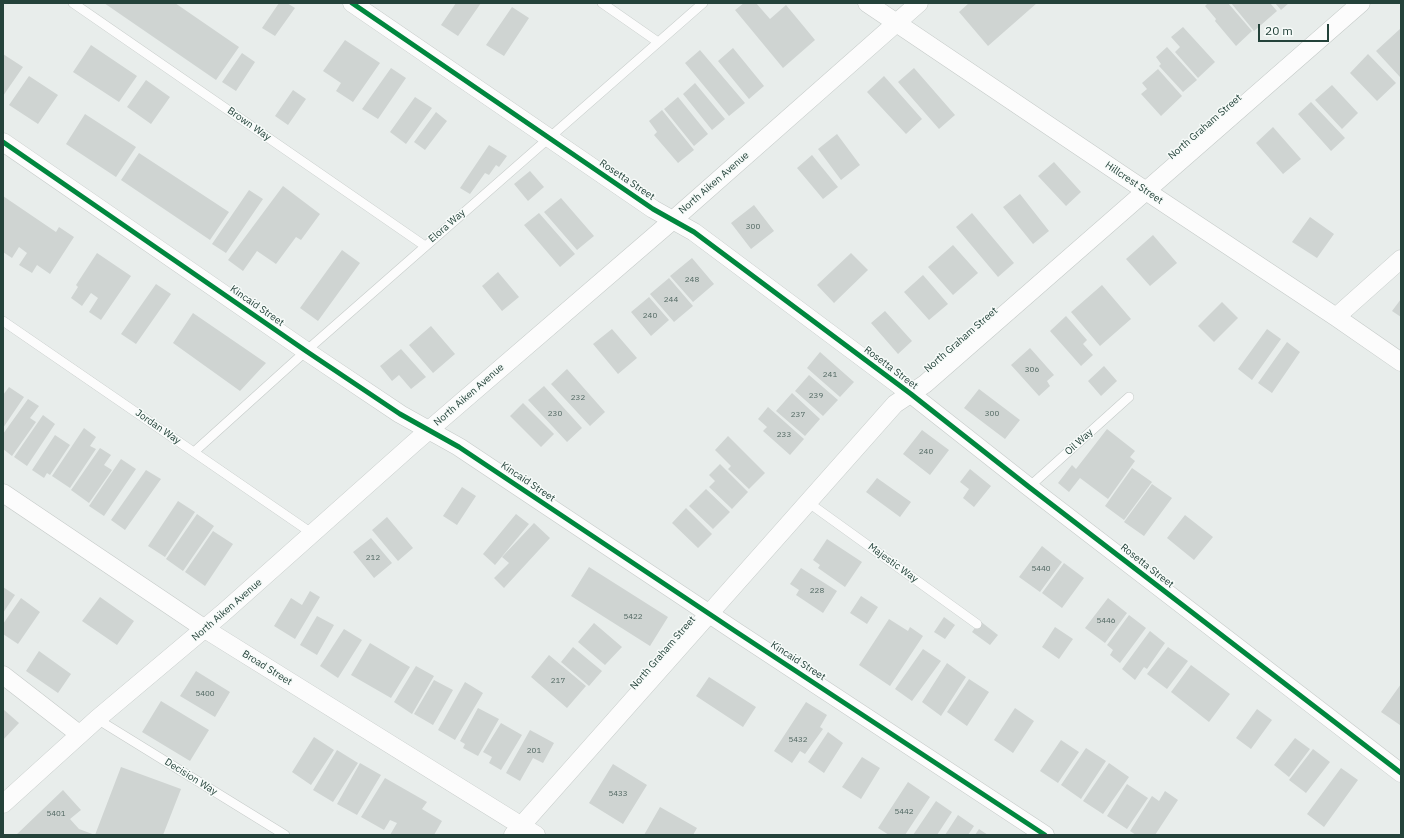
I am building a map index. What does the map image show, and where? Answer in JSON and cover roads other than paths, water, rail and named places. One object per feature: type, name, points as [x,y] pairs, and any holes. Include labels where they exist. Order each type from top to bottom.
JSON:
[{"type":"street","name":"Rosetta Street","points":[[352,3],[653,209],[694,232],[911,394],[1029,487],[1401,772]]},
{"type":"street","name":"Hillcrest Street","points":[[867,3],[1401,362]]},
{"type":"street","name":"North Aiken Avenue","points":[[3,804],[96,719],[205,629],[430,430],[673,220],[919,3]]},
{"type":"street","name":"North Graham Street","points":[[524,832],[710,614],[895,404],[925,384],[1361,3]]},
{"type":"street","name":"Kincaid Street","points":[[3,142],[400,414],[466,451],[1045,835]]},
{"type":"street","points":[[1336,317],[1401,260]]},
{"type":"street","name":"Broad Street","points":[[3,493],[205,629],[524,832]]},
{"type":"street","points":[[3,675],[80,734]]},
{"type":"lane","name":"Brown Way","points":[[73,3],[425,246]]},
{"type":"lane","points":[[602,3],[658,42]]},
{"type":"lane","name":"Elora Way","points":[[194,452],[425,246],[703,3]]},
{"type":"lane","name":"Jordan Way","points":[[3,320],[312,534]]},
{"type":"lane","name":"Oil Way","points":[[1029,487],[1129,397]]},
{"type":"lane","name":"Majestic Way","points":[[809,503],[977,624]]},
{"type":"lane","name":"Decision Way","points":[[96,719],[286,835]]}]
